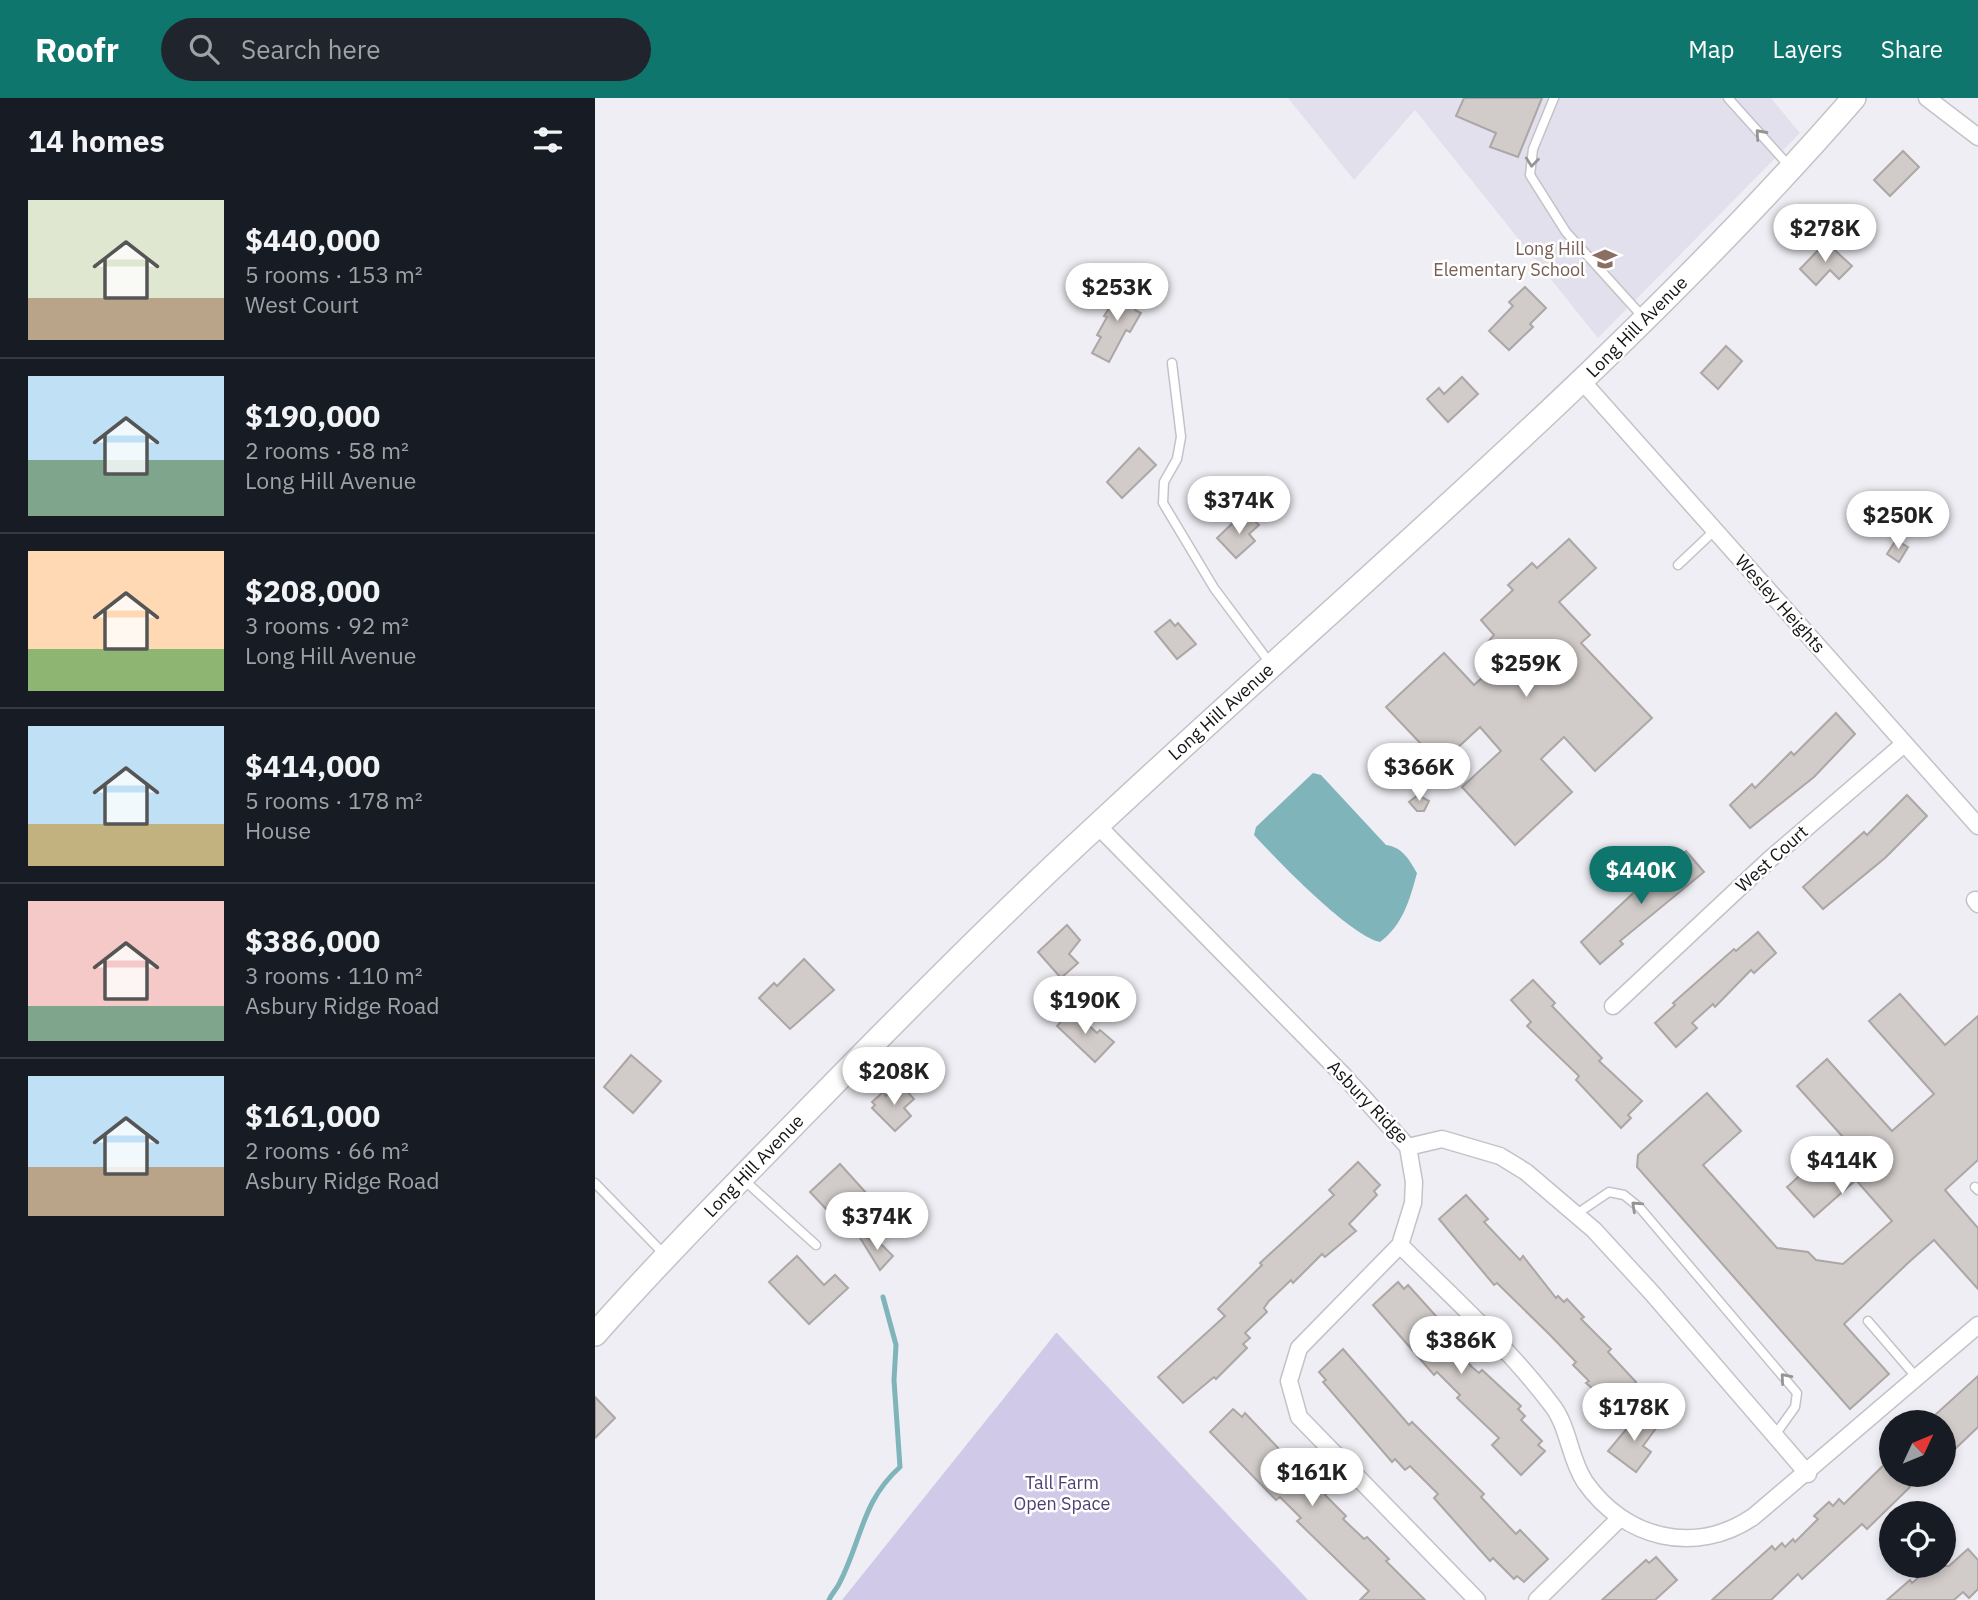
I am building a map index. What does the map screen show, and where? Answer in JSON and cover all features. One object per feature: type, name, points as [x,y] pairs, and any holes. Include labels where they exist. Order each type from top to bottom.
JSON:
[{"type":"street","name":"Long Hill Avenue","points":[[595,1334],[666,1256],[908,1009],[1097,825],[1582,382],[1792,169],[1854,98]]},
{"type":"street","points":[[1927,98],[1978,137]]},
{"type":"street","name":"Wesley Heights","points":[[1582,382],[1978,826]]},
{"type":"street","name":"West Court","points":[[1613,1006],[1769,860],[1904,744]]},
{"type":"street","name":"Asbury Ridge","points":[[1097,825],[1344,1076],[1408,1147],[1442,1139],[1500,1156],[1526,1172],[1594,1230],[1808,1474]]},
{"type":"street","points":[[1408,1147],[1414,1182],[1413,1203],[1400,1245],[1299,1349],[1289,1381],[1300,1417],[1476,1600]]},
{"type":"street","points":[[1400,1245],[1552,1405],[1585,1481],[1629,1524],[1671,1536],[1703,1538],[1721,1535],[1753,1517],[1808,1474],[1978,1325]]},
{"type":"street","points":[[1537,1600],[1620,1518]]},
{"type":"lane","points":[[1553,98],[1533,149],[1530,175],[1566,232],[1645,318]]},
{"type":"lane","points":[[1728,98],[1792,169]]},
{"type":"lane","points":[[1172,363],[1181,437],[1177,459],[1164,482],[1163,503],[1214,588],[1272,665]]},
{"type":"lane","points":[[1678,565],[1714,531]]},
{"type":"lane","points":[[742,1178],[791,1226],[816,1245]]},
{"type":"lane","points":[[595,1183],[666,1256]]},
{"type":"lane","points":[[1575,1215],[1609,1192],[1624,1195],[1640,1209],[1797,1393],[1795,1407],[1775,1435]]},
{"type":"lane","points":[[1868,1321],[1917,1378]]},
{"type":"shaded area","name":"Long Hill Elementary School","points":[[1288,98],[1771,98],[1800,133],[1598,338],[1415,110],[1354,180]]},
{"type":"green space","name":"Tall Farm Open Space","points":[[1057,1333],[1308,1600],[842,1600]]},
{"type":"water","points":[[1313,773],[1321,775],[1386,845],[1405,854],[1417,873],[1400,920],[1380,942],[1350,926],[1333,912],[1254,835],[1256,827]]},
{"type":"building","points":[[1464,98],[1542,98],[1518,157],[1490,147],[1496,133],[1456,116]]},
{"type":"building","points":[[1903,151],[1919,167],[1890,196],[1874,180]]},
{"type":"building","points":[[1826,242],[1852,266],[1839,279],[1830,270],[1816,285],[1800,269]]},
{"type":"building","points":[[1123,287],[1141,297],[1135,310],[1141,313],[1130,332],[1126,330],[1109,362],[1092,353],[1101,337],[1097,335],[1107,317],[1104,316]]},
{"type":"building","points":[[1525,287],[1546,308],[1530,324],[1533,327],[1509,350],[1489,331],[1513,306],[1509,302]]},
{"type":"building","points":[[1726,346],[1742,361],[1718,389],[1701,373]]},
{"type":"building","points":[[1462,377],[1478,394],[1448,422],[1427,399],[1439,388],[1444,394]]},
{"type":"building","points":[[1139,448],[1156,465],[1122,498],[1107,482]]},
{"type":"building","points":[[1248,514],[1259,525],[1249,534],[1255,541],[1236,558],[1217,538],[1236,520],[1239,523]]},
{"type":"building","points":[[1569,539],[1596,568],[1559,602],[1590,635],[1581,643],[1652,718],[1595,771],[1564,737],[1541,759],[1572,792],[1515,845],[1462,787],[1501,751],[1480,727],[1440,764],[1386,707],[1444,653],[1474,685],[1503,659],[1487,643],[1494,635],[1481,620],[1513,590],[1508,585],[1532,563],[1537,568]]},
{"type":"building","points":[[1896,540],[1908,547],[1899,562],[1887,554]]},
{"type":"building","points":[[1170,620],[1175,626],[1178,623],[1196,644],[1177,659],[1155,632]]},
{"type":"building","points":[[1836,713],[1855,734],[1814,777],[1750,828],[1730,805],[1752,784],[1755,788],[1791,752],[1794,755]]},
{"type":"building","points":[[1418,795],[1429,801],[1424,811],[1417,811],[1409,802]]},
{"type":"building","points":[[1907,795],[1927,816],[1885,858],[1823,909],[1803,887],[1864,832],[1867,835]]},
{"type":"building","points":[[1686,851],[1704,872],[1620,941],[1623,944],[1600,964],[1581,942],[1661,867],[1664,871]]},
{"type":"building","points":[[1067,925],[1080,940],[1069,954],[1078,963],[1061,978],[1038,952]]},
{"type":"building","points":[[1758,932],[1776,953],[1754,973],[1751,970],[1715,1007],[1713,1004],[1692,1023],[1697,1028],[1676,1047],[1655,1023],[1675,1005],[1673,1003],[1734,949],[1736,951]]},
{"type":"building","points":[[804,959],[834,990],[790,1029],[759,998],[774,983],[777,986]]},
{"type":"building","points":[[1533,980],[1555,1003],[1552,1006],[1602,1058],[1599,1061],[1642,1101],[1628,1115],[1631,1118],[1621,1128],[1576,1080],[1579,1076],[1527,1026],[1531,1022],[1511,1000]]},
{"type":"building","points":[[1900,994],[1945,1045],[1978,1016],[1978,1160],[1945,1190],[1978,1228],[1978,1289],[1934,1240],[1909,1262],[1844,1324],[1889,1374],[1850,1409],[1637,1167],[1638,1155],[1707,1093],[1741,1131],[1703,1165],[1777,1248],[1808,1252],[1816,1260],[1843,1264],[1892,1221],[1856,1180],[1814,1217],[1787,1187],[1843,1137],[1797,1086],[1827,1059],[1892,1131],[1934,1094],[1869,1021]]},
{"type":"building","points":[[1072,1010],[1097,1033],[1100,1030],[1114,1042],[1095,1062],[1057,1026]]},
{"type":"building","points":[[631,1055],[661,1081],[633,1113],[604,1087]]},
{"type":"building","points":[[899,1083],[914,1099],[904,1108],[911,1116],[895,1131],[872,1108],[875,1105],[872,1102],[883,1092],[886,1096]]},
{"type":"building","points":[[1358,1162],[1380,1185],[1374,1191],[1377,1195],[1349,1224],[1356,1231],[1325,1257],[1322,1254],[1293,1283],[1291,1280],[1269,1301],[1264,1308],[1267,1312],[1245,1333],[1250,1338],[1243,1344],[1247,1348],[1216,1379],[1214,1377],[1183,1403],[1158,1377],[1225,1316],[1218,1309],[1262,1265],[1260,1263],[1334,1195],[1329,1190]]},
{"type":"building","points":[[840,1164],[877,1205],[848,1232],[810,1192]]},
{"type":"building","points":[[1466,1195],[1488,1219],[1484,1222],[1520,1260],[1523,1256],[1556,1298],[1558,1296],[1564,1302],[1567,1299],[1584,1317],[1581,1319],[1611,1349],[1608,1352],[1636,1382],[1612,1405],[1586,1383],[1589,1381],[1573,1365],[1576,1362],[1550,1335],[1497,1283],[1494,1285],[1439,1219]]},
{"type":"building","points":[[857,1233],[882,1245],[893,1256],[880,1270]]},
{"type":"building","points":[[797,1256],[824,1285],[835,1275],[848,1288],[809,1324],[769,1282]]},
{"type":"building","points":[[1398,1282],[1404,1289],[1408,1285],[1436,1316],[1433,1318],[1454,1341],[1451,1344],[1472,1367],[1479,1373],[1482,1370],[1521,1406],[1518,1409],[1525,1416],[1521,1420],[1542,1441],[1538,1445],[1545,1451],[1521,1475],[1492,1445],[1499,1438],[1457,1398],[1460,1395],[1437,1372],[1434,1375],[1373,1305]]},
{"type":"building","points":[[1343,1349],[1409,1425],[1412,1422],[1484,1494],[1481,1497],[1516,1534],[1520,1530],[1548,1559],[1524,1582],[1517,1576],[1514,1579],[1493,1558],[1490,1561],[1434,1498],[1438,1494],[1410,1466],[1405,1470],[1395,1459],[1392,1462],[1323,1382],[1326,1380],[1319,1372]]},
{"type":"building","points":[[1978,1376],[1978,1427],[1957,1447],[1957,1410],[1941,1410]]},
{"type":"building","points":[[595,1397],[615,1418],[595,1438]]},
{"type":"building","points":[[1233,1409],[1242,1417],[1245,1413],[1309,1480],[1313,1476],[1328,1492],[1325,1495],[1346,1516],[1343,1519],[1364,1539],[1367,1537],[1389,1559],[1386,1561],[1425,1600],[1360,1600],[1369,1591],[1297,1521],[1301,1518],[1280,1497],[1276,1500],[1210,1432]]},
{"type":"building","points":[[1639,1414],[1657,1427],[1643,1446],[1651,1452],[1636,1472],[1608,1451]]},
{"type":"building","points":[[1879,1470],[1879,1488],[1909,1488],[1896,1501],[1879,1501],[1879,1517],[1867,1529],[1862,1524],[1802,1579],[1798,1574],[1771,1600],[1712,1600],[1772,1546],[1775,1550],[1782,1543],[1785,1547],[1793,1539],[1795,1542],[1818,1519],[1814,1516],[1829,1502],[1833,1506],[1839,1499],[1844,1504]]},
{"type":"building","points":[[1968,1549],[1978,1560],[1978,1589],[1969,1598],[1963,1592],[1954,1600],[1887,1600],[1910,1580],[1912,1583],[1918,1578],[1956,1578],[1956,1560]]},
{"type":"building","points":[[1656,1557],[1677,1580],[1655,1600],[1602,1600],[1646,1560],[1649,1563]]},
{"type":"waterway","points":[[829,1600],[847,1566],[870,1507],[887,1480],[900,1467],[894,1380],[896,1345],[883,1297]]},
{"type":"place","name":"Long Hill Elementary School","points":[[1605,259]]}]
